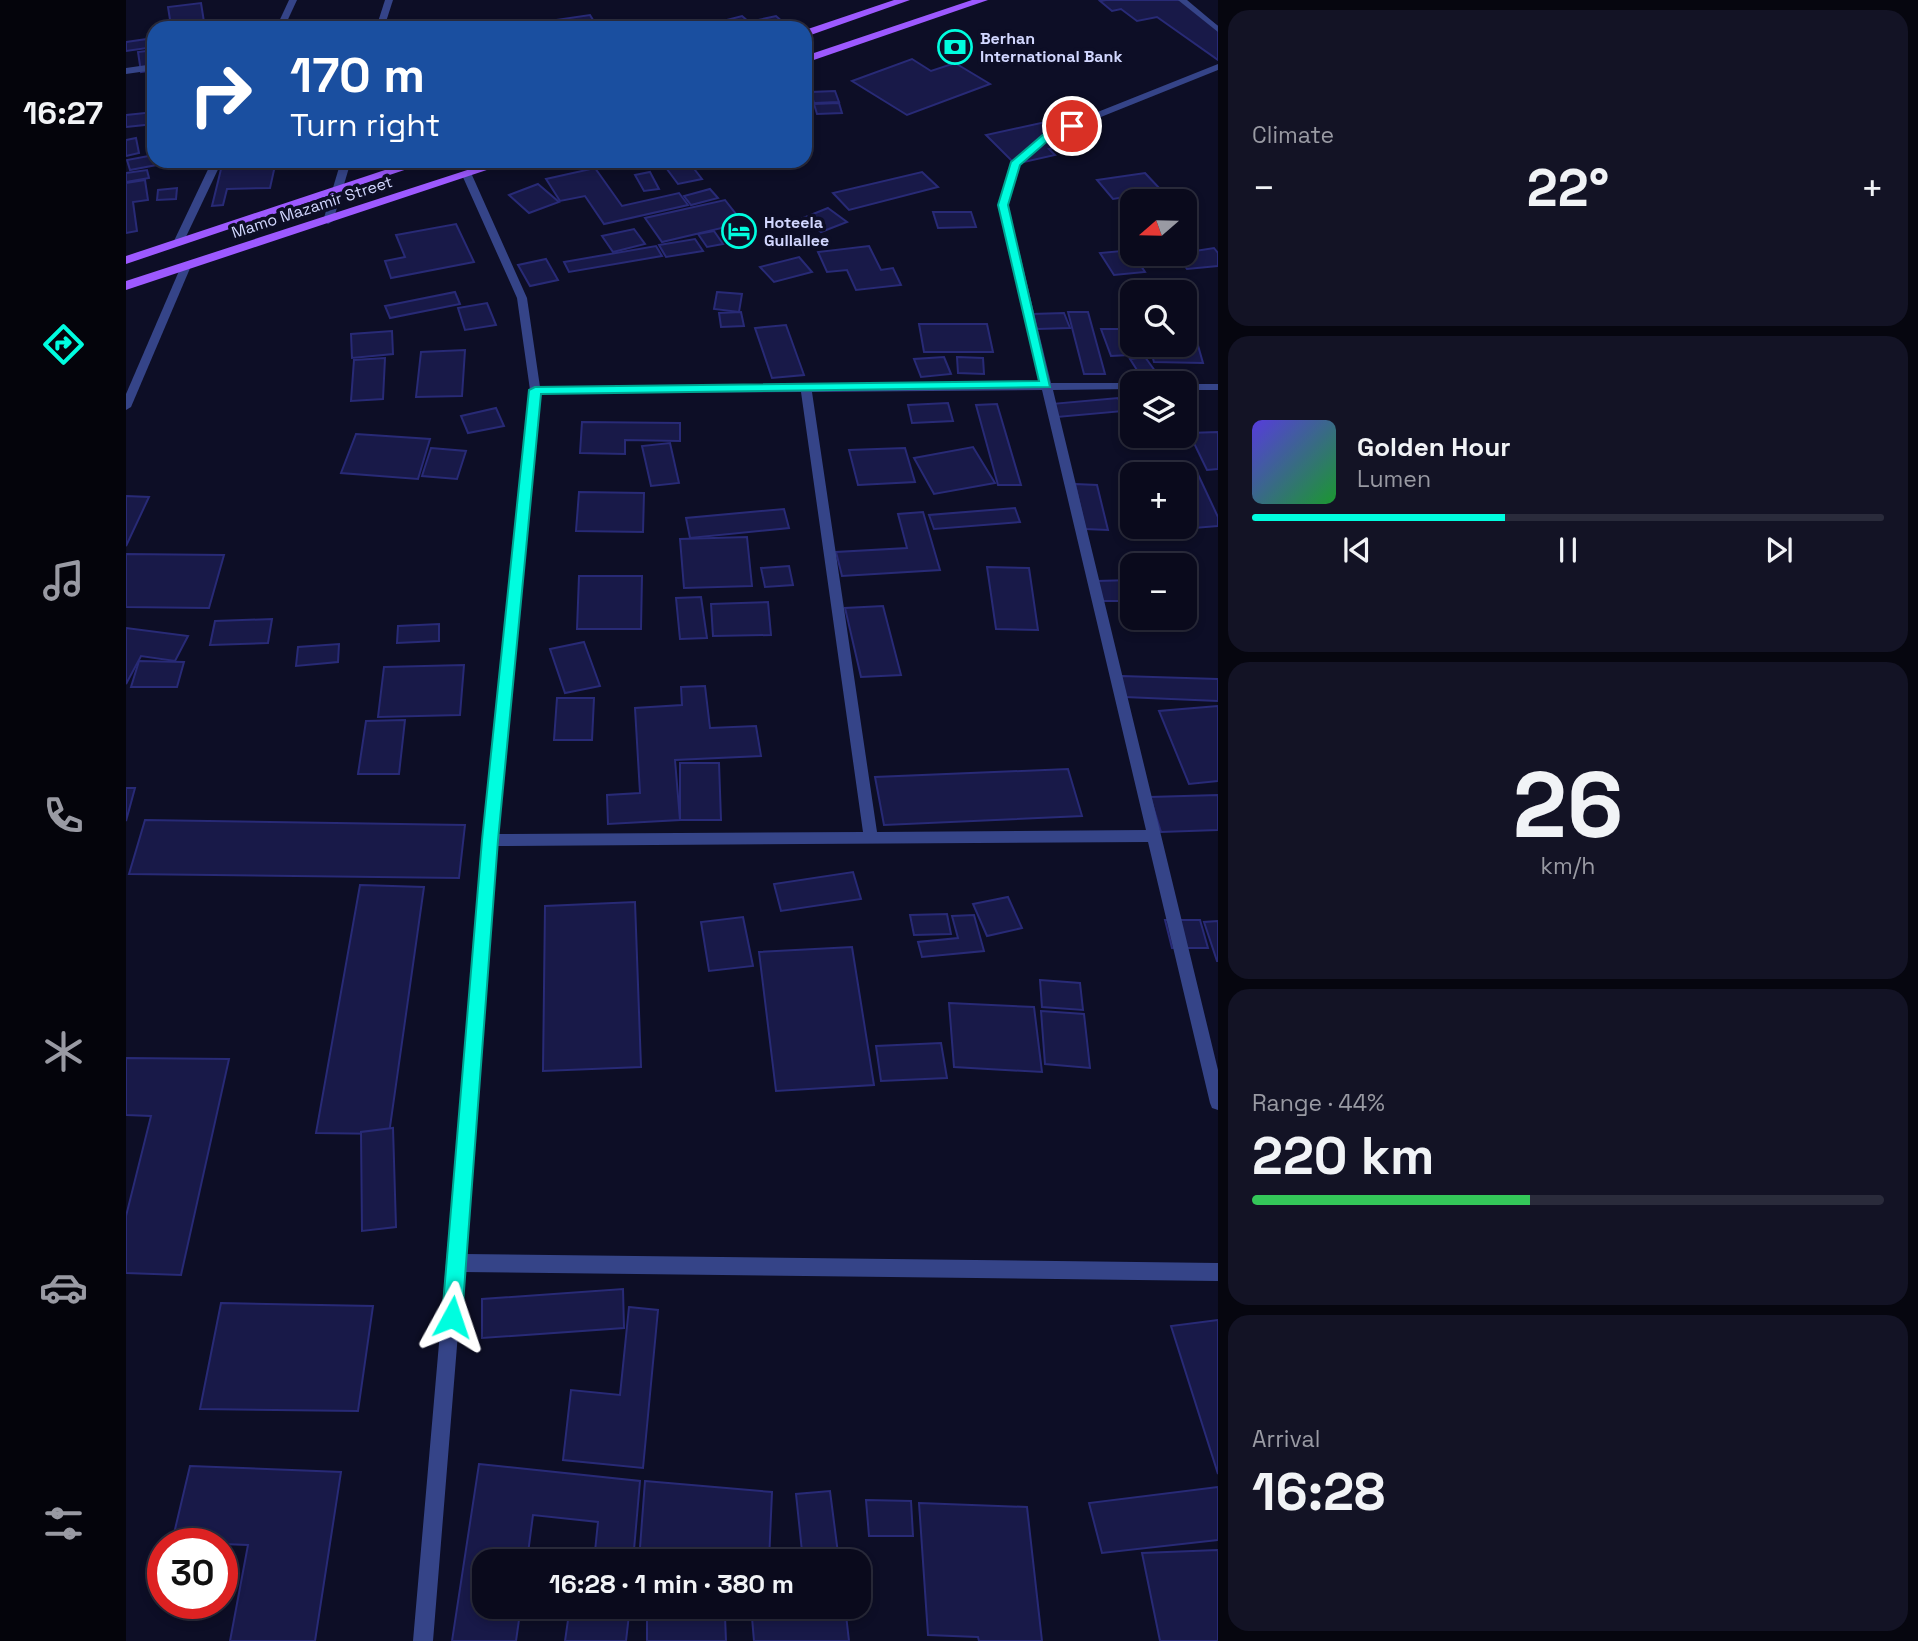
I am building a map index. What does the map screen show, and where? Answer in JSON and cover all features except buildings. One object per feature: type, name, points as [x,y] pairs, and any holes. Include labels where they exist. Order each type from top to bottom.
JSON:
[{"type":"main road","points":[[812,32],[905,0]]},
{"type":"main road","points":[[812,58],[983,0]]},
{"type":"main road","name":"Mamo Mazamir Street","points":[[126,260],[404,168]]},
{"type":"main road","name":"Mamo Mazamir Street","points":[[126,286],[488,168]]},
{"type":"street","points":[[283,21],[293,0]]},
{"type":"street","points":[[382,21],[389,0]]},
{"type":"street","points":[[1182,0],[1218,30]]},
{"type":"street","points":[[126,71],[147,67]]},
{"type":"street","points":[[1218,67],[1048,135],[1015,164],[1003,205],[1218,1103]]},
{"type":"street","points":[[178,243],[214,168]]},
{"type":"street","points":[[328,221],[344,168]]},
{"type":"street","points":[[423,1641],[457,1262],[490,840],[535,390],[522,298],[467,175]]},
{"type":"street","points":[[126,407],[186,266]]},
{"type":"street","points":[[535,390],[1046,384],[1120,386]]},
{"type":"street","points":[[806,387],[871,836]]},
{"type":"street","points":[[1197,387],[1218,387]]},
{"type":"street","points":[[490,840],[1154,836]]},
{"type":"street","points":[[457,1262],[1218,1272]]},
{"type":"place","name":"Berhan International Bank","points":[[955,47]]},
{"type":"place","name":"Hoteela Gullallee","points":[[739,231]]},
{"type":"route","points":[[452,1317],[490,840],[535,390],[1046,384],[1003,205],[1015,164],[1048,135],[1072,126]]}]
